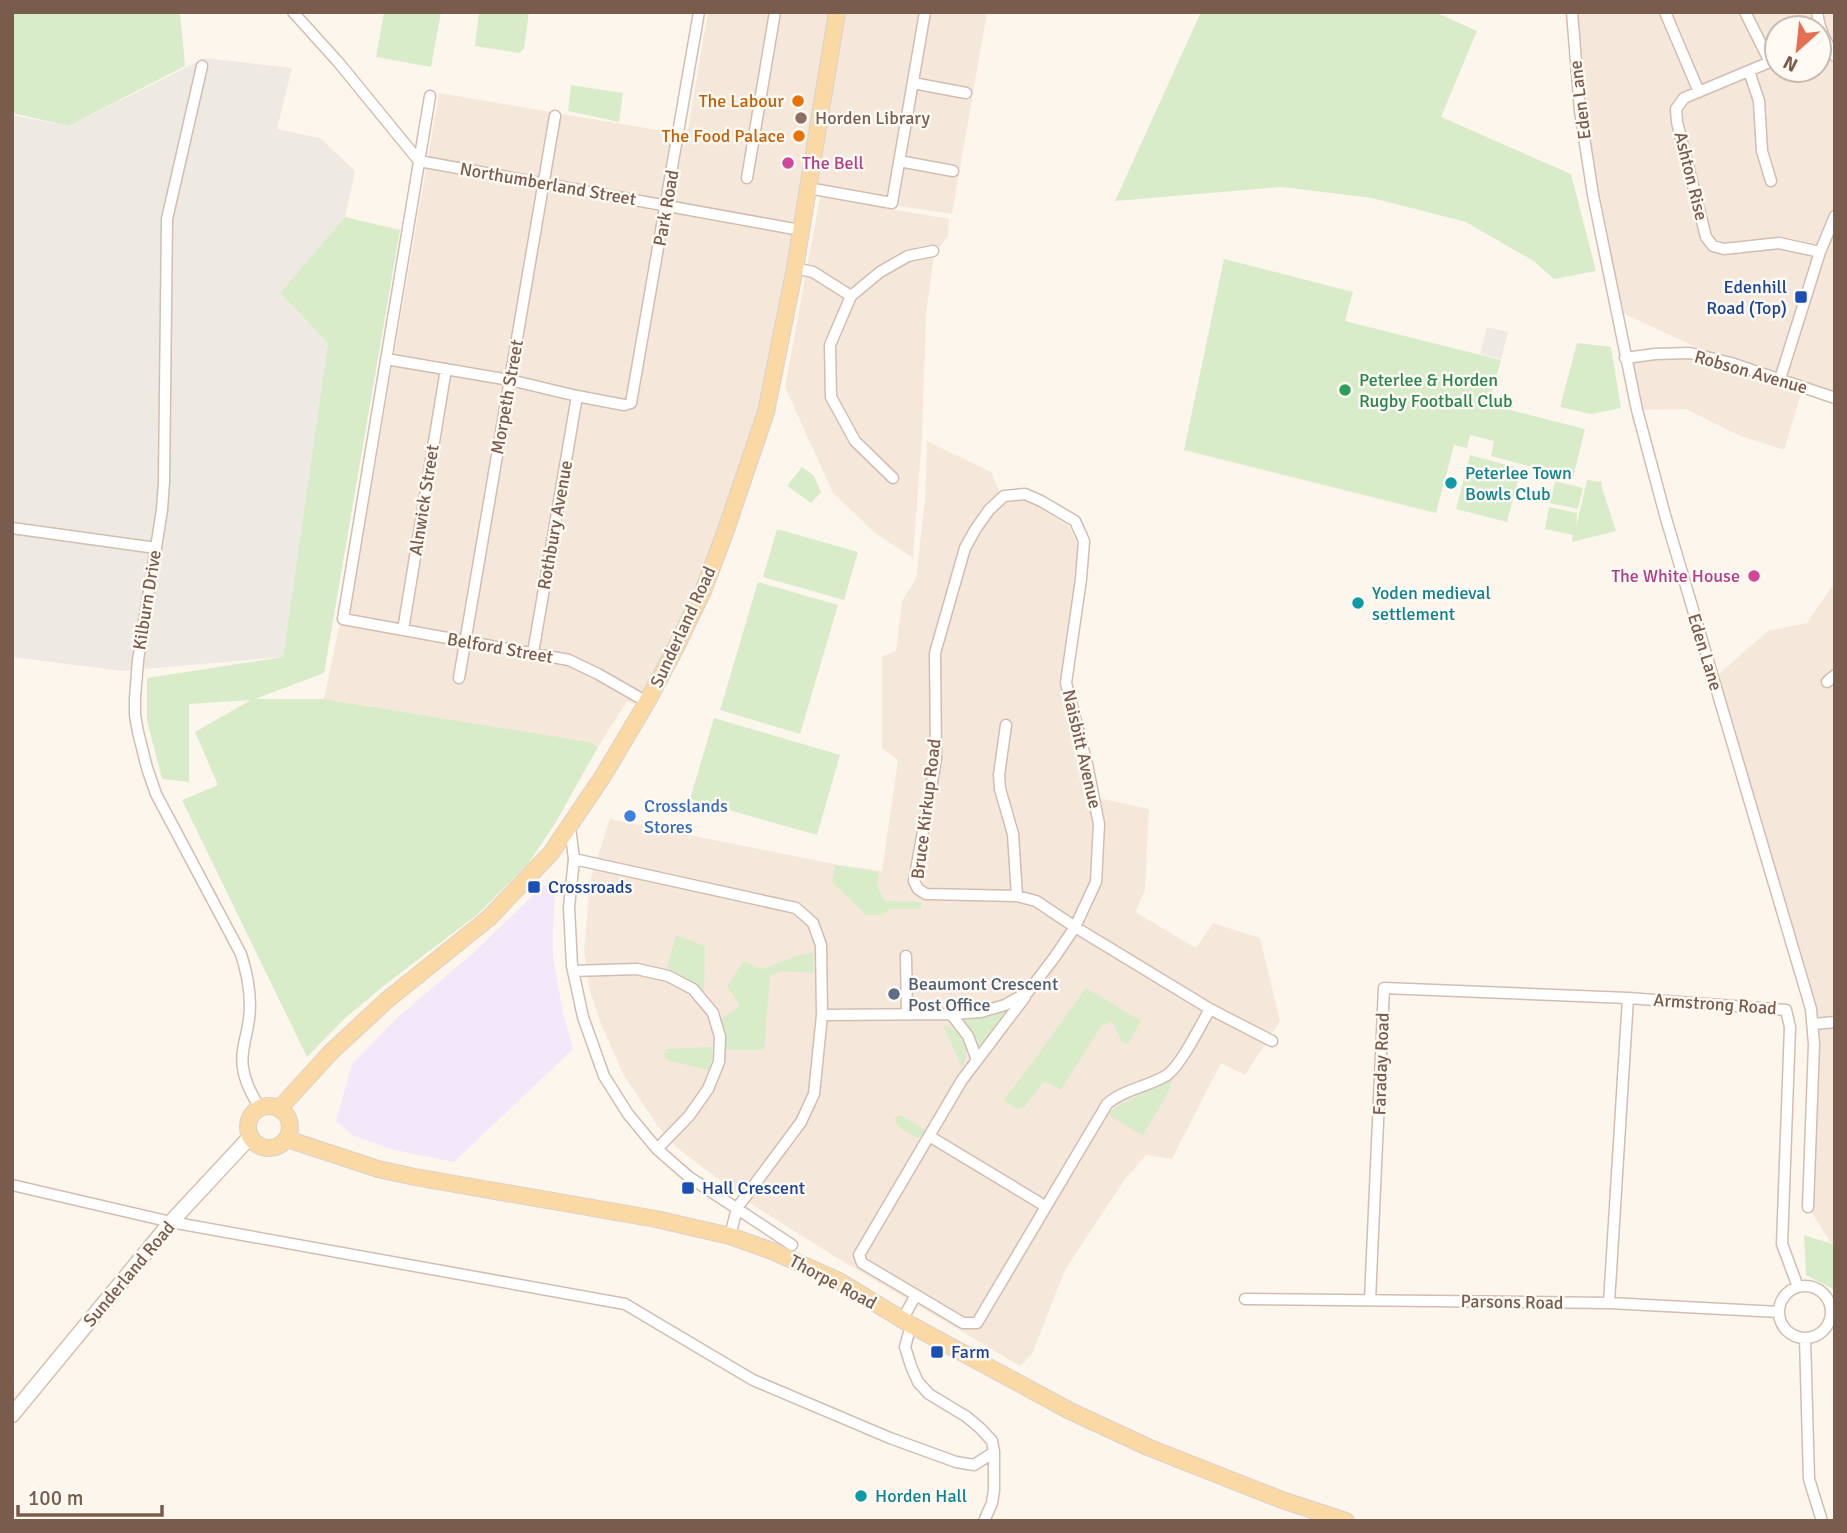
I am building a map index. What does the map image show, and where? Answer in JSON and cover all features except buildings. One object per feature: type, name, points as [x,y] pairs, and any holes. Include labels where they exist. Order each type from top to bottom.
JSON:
[{"type":"main road","name":"Sunderland Road","points":[[279,1109],[331,1052],[387,1000],[489,918],[551,853],[597,786],[676,647],[703,591],[766,412],[795,268],[837,12]]},
{"type":"main road","points":[[260,1108],[279,1109],[290,1123],[287,1139],[281,1145],[265,1148],[251,1136],[248,1129],[250,1119],[260,1108]]},
{"type":"main road","name":"Sunderland Road","points":[[12,1415],[171,1222],[251,1136]]},
{"type":"main road","name":"Thorpe Road","points":[[287,1139],[415,1177],[656,1219],[730,1236],[772,1251],[839,1281],[906,1322],[1070,1411],[1150,1448],[1282,1500],[1346,1521]]},
{"type":"street","points":[[293,12],[339,63],[419,161]]},
{"type":"street","name":"Park Road","points":[[577,396],[624,405],[631,403],[699,12]]},
{"type":"street","points":[[747,178],[775,12]]},
{"type":"street","points":[[808,188],[892,203],[925,12]]},
{"type":"street","name":"Eden Lane","points":[[1572,12],[1575,67],[1585,147],[1637,410],[1665,515],[1814,1024],[1808,1207]]},
{"type":"street","points":[[1665,12],[1699,92]]},
{"type":"street","points":[[1745,12],[1763,43]]},
{"type":"street","name":"Ashton Rise","points":[[1763,65],[1684,98],[1676,109],[1676,122],[1706,237],[1713,246],[1724,249],[1779,243],[1820,252]]},
{"type":"street","name":"Kilburn Drive","points":[[202,66],[167,219],[164,482],[138,660],[135,706],[138,732],[156,794],[241,954],[248,974],[249,1017],[242,1067],[260,1108]]},
{"type":"street","points":[[1749,71],[1759,102],[1762,151],[1771,181]]},
{"type":"street","points":[[913,83],[966,93]]},
{"type":"street","points":[[430,96],[386,359],[510,380],[577,396]]},
{"type":"street","name":"Morpeth Street","points":[[459,678],[555,116]]},
{"type":"street","name":"Northumberland Street","points":[[419,161],[800,230]]},
{"type":"street","points":[[899,161],[953,171]]},
{"type":"street","points":[[1780,379],[1820,252],[1835,216]]},
{"type":"street","points":[[893,478],[855,441],[831,397],[830,345],[851,296],[880,272],[908,256],[933,251]]},
{"type":"street","points":[[795,268],[813,272],[851,296]]},
{"type":"street","name":"Robson Avenue","points":[[1625,358],[1655,354],[1690,354],[1731,363],[1835,398]]},
{"type":"street","name":"Belford Street","points":[[386,359],[343,619],[569,660],[647,702]]},
{"type":"street","name":"Alnwick Street","points":[[403,630],[446,369]]},
{"type":"street","name":"Rothbury Avenue","points":[[533,653],[577,396]]},
{"type":"street","name":"Naisbitt Avenue","points":[[1003,496],[1025,494],[1041,501],[1075,521],[1084,541],[1066,683],[1099,824],[1096,882],[1075,927]]},
{"type":"street","name":"Bruce Kirkup Road","points":[[1003,496],[989,510],[965,548],[935,653],[936,760],[914,881],[918,889],[926,894],[1017,896],[1036,901],[1210,1009],[1272,1041]]},
{"type":"street","points":[[12,528],[156,548]]},
{"type":"street","points":[[1006,725],[999,775],[1000,789],[1013,834],[1017,896]]},
{"type":"street","name":"Thorpe Road","points":[[570,827],[574,859],[569,907],[573,971],[583,1017],[604,1076],[628,1114],[657,1149],[689,1177],[792,1245]]},
{"type":"street","points":[[574,859],[796,908],[813,923],[821,945],[822,1014],[814,1094],[802,1122],[737,1208],[730,1236]]},
{"type":"street","points":[[1075,927],[962,1080],[859,1255],[862,1263],[964,1323],[977,1323],[1107,1104],[1116,1097],[1166,1075],[1176,1067],[1210,1009]]},
{"type":"street","points":[[906,956],[907,1014]]},
{"type":"street","points":[[573,971],[637,969],[668,976],[693,989],[713,1013],[720,1037],[719,1062],[708,1089],[689,1116],[657,1149]]},
{"type":"street","name":"Faraday Road","points":[[1370,1300],[1384,988],[1628,998]]},
{"type":"street","points":[[822,1014],[981,1012],[1005,1005],[1028,992]]},
{"type":"street","name":"Armstrong Road","points":[[1609,1303],[1628,998],[1786,1010],[1790,1027],[1782,1244],[1798,1287]]},
{"type":"street","points":[[951,1014],[968,1035],[977,1060]]},
{"type":"street","points":[[1814,1024],[1835,1022]]},
{"type":"street","points":[[929,1136],[1045,1206]]},
{"type":"street","points":[[12,1185],[171,1222],[625,1304],[753,1380],[890,1438],[956,1462],[974,1465],[995,1452]]},
{"type":"street","points":[[1798,1287],[1811,1287],[1826,1298],[1831,1313],[1822,1332],[1805,1338],[1788,1333],[1782,1326],[1779,1312],[1783,1298],[1790,1291],[1798,1287]]},
{"type":"street","points":[[916,1295],[906,1322],[905,1347],[918,1382],[929,1394],[981,1429],[992,1441],[995,1452],[994,1490],[984,1521]]},
{"type":"street","name":"Parsons Road","points":[[1245,1299],[1609,1303],[1779,1312]]},
{"type":"street","points":[[1805,1338],[1809,1479],[1822,1521]]},
{"type":"shaded area","points":[[708,12],[987,12],[952,214],[899,206],[886,198],[803,184],[761,400],[707,562],[644,689],[634,704],[627,701],[598,747],[588,742],[324,699],[339,627],[350,612],[439,93],[687,135]]},
{"type":"shaded area","points":[[1572,12],[1835,12],[1835,398],[1803,387],[1784,450],[1738,435],[1686,409],[1637,410],[1626,361],[1655,354],[1726,361],[1616,310],[1593,195]]},
{"type":"shaded area","points":[[205,58],[292,68],[277,129],[320,138],[355,171],[345,217],[280,293],[328,343],[283,657],[122,671],[12,657],[12,115],[69,126]]},
{"type":"shaded area","points":[[820,197],[949,219],[948,236],[934,255],[926,314],[922,437],[913,558],[875,533],[833,493],[785,387]]},
{"type":"shaded area","points":[[1487,327],[1508,332],[1501,359],[1480,354]]},
{"type":"shaded area","points":[[927,441],[991,472],[1004,502],[1026,499],[1069,526],[1078,545],[1062,698],[1085,795],[1149,809],[1145,890],[1135,912],[1196,948],[1213,923],[1260,938],[1280,1021],[1245,1075],[1221,1063],[1172,1159],[1146,1155],[1125,1179],[1065,1270],[1032,1354],[1020,1366],[753,1205],[676,1147],[657,1125],[623,1074],[589,988],[584,950],[590,881],[610,819],[839,865],[882,871],[898,760],[882,748],[882,656],[896,651],[902,601],[916,579],[925,499]]},
{"type":"shaded area","points":[[1835,582],[1835,1245],[1831,1243],[1808,1207],[1813,1024],[1713,679],[1768,631],[1807,623]]},
{"type":"shaded area","points":[[544,885],[555,895],[553,957],[563,1013],[573,1049],[454,1162],[390,1149],[352,1135],[336,1121],[352,1064],[397,1018],[472,954]]},
{"type":"green space","points":[[12,12],[180,12],[185,66],[69,126],[12,113]]},
{"type":"green space","points":[[384,12],[441,12],[431,67],[376,57]]},
{"type":"green space","points":[[479,12],[529,12],[524,49],[519,53],[475,46]]},
{"type":"green space","points":[[1201,12],[1435,12],[1477,31],[1441,117],[1571,174],[1596,271],[1554,279],[1535,262],[1466,222],[1372,198],[1282,187],[1115,201]]},
{"type":"green space","points":[[571,85],[623,93],[619,122],[568,111]]},
{"type":"green space","points":[[345,217],[400,230],[324,673],[255,699],[324,699],[589,742],[598,747],[556,822],[528,864],[478,914],[344,1019],[307,1057],[182,800],[218,785],[195,732],[251,700],[189,704],[189,782],[162,779],[147,720],[147,678],[283,657],[328,343],[280,293]]},
{"type":"green space","name":"Peterlee & Horden Rugby Football Club","points":[[1224,259],[1353,292],[1345,321],[1501,360],[1490,399],[1504,403],[1503,408],[1585,429],[1573,478],[1491,456],[1494,441],[1470,435],[1467,448],[1454,445],[1436,513],[1184,450]]},
{"type":"green space","points":[[1577,343],[1611,347],[1621,408],[1591,414],[1560,407]]},
{"type":"green space","points":[[1470,455],[1521,469],[1507,522],[1456,509]]},
{"type":"green space","points":[[802,467],[814,476],[821,492],[811,503],[787,486]]},
{"type":"green space","points":[[1587,480],[1602,482],[1616,531],[1572,542],[1573,535],[1545,529],[1549,507],[1577,513],[1576,527]]},
{"type":"green space","points":[[1555,481],[1583,488],[1578,509],[1550,503]]},
{"type":"green space","points":[[777,529],[858,552],[844,600],[763,577]]},
{"type":"green space","points":[[758,582],[838,605],[800,734],[720,710]]},
{"type":"green space","points":[[714,718],[840,755],[817,835],[690,799]]},
{"type":"green space","points":[[835,865],[879,872],[877,887],[885,901],[921,902],[921,909],[890,909],[883,915],[866,915],[832,882]]},
{"type":"green space","points":[[676,935],[705,946],[704,993],[667,967]]},
{"type":"green space","points":[[813,953],[814,973],[781,971],[770,976],[764,1050],[726,1050],[720,1019],[740,1006],[727,986],[744,961],[762,969],[799,955]]},
{"type":"green space","points":[[1086,988],[1141,1021],[1128,1044],[1121,1041],[1112,1021],[1101,1026],[1061,1090],[1044,1081],[1025,1106],[1018,1109],[1003,1100],[1024,1074]]},
{"type":"green space","points":[[1010,1006],[979,1048],[962,1021],[988,1017]]},
{"type":"green space","points":[[943,1025],[956,1031],[964,1042],[966,1054],[962,1068]]},
{"type":"green space","points":[[712,1047],[709,1070],[670,1061],[664,1054],[667,1049]]},
{"type":"green space","points":[[1172,1080],[1171,1087],[1143,1136],[1107,1114],[1130,1100]]},
{"type":"green space","points":[[901,1115],[925,1130],[924,1134],[917,1138],[900,1127],[895,1118]]},
{"type":"green space","points":[[1804,1235],[1835,1245],[1835,1290],[1806,1275]]},
{"type":"place","name":"The Labour","points":[[798,101]]},
{"type":"place","name":"Horden Library","points":[[801,118]]},
{"type":"place","name":"The Food Palace","points":[[799,136]]},
{"type":"place","name":"The Bell","points":[[788,163]]},
{"type":"place","name":"Edenhill Road (Top)","points":[[1801,297]]},
{"type":"place","name":"Peterlee & Horden Rugby Football Club","points":[[1345,390]]},
{"type":"place","name":"Peterlee Town Bowls Club","points":[[1451,483]]},
{"type":"place","name":"The White House","points":[[1754,576]]},
{"type":"place","name":"Yoden medieval settlement","points":[[1358,603]]},
{"type":"place","name":"Crosslands Stores","points":[[630,816]]},
{"type":"place","name":"Crossroads","points":[[534,887]]},
{"type":"place","name":"Beaumont Crescent Post Office","points":[[894,994]]},
{"type":"place","name":"Hall Crescent","points":[[688,1188]]},
{"type":"place","name":"Farm","points":[[937,1352]]},
{"type":"place","name":"Horden Hall","points":[[861,1496]]}]
